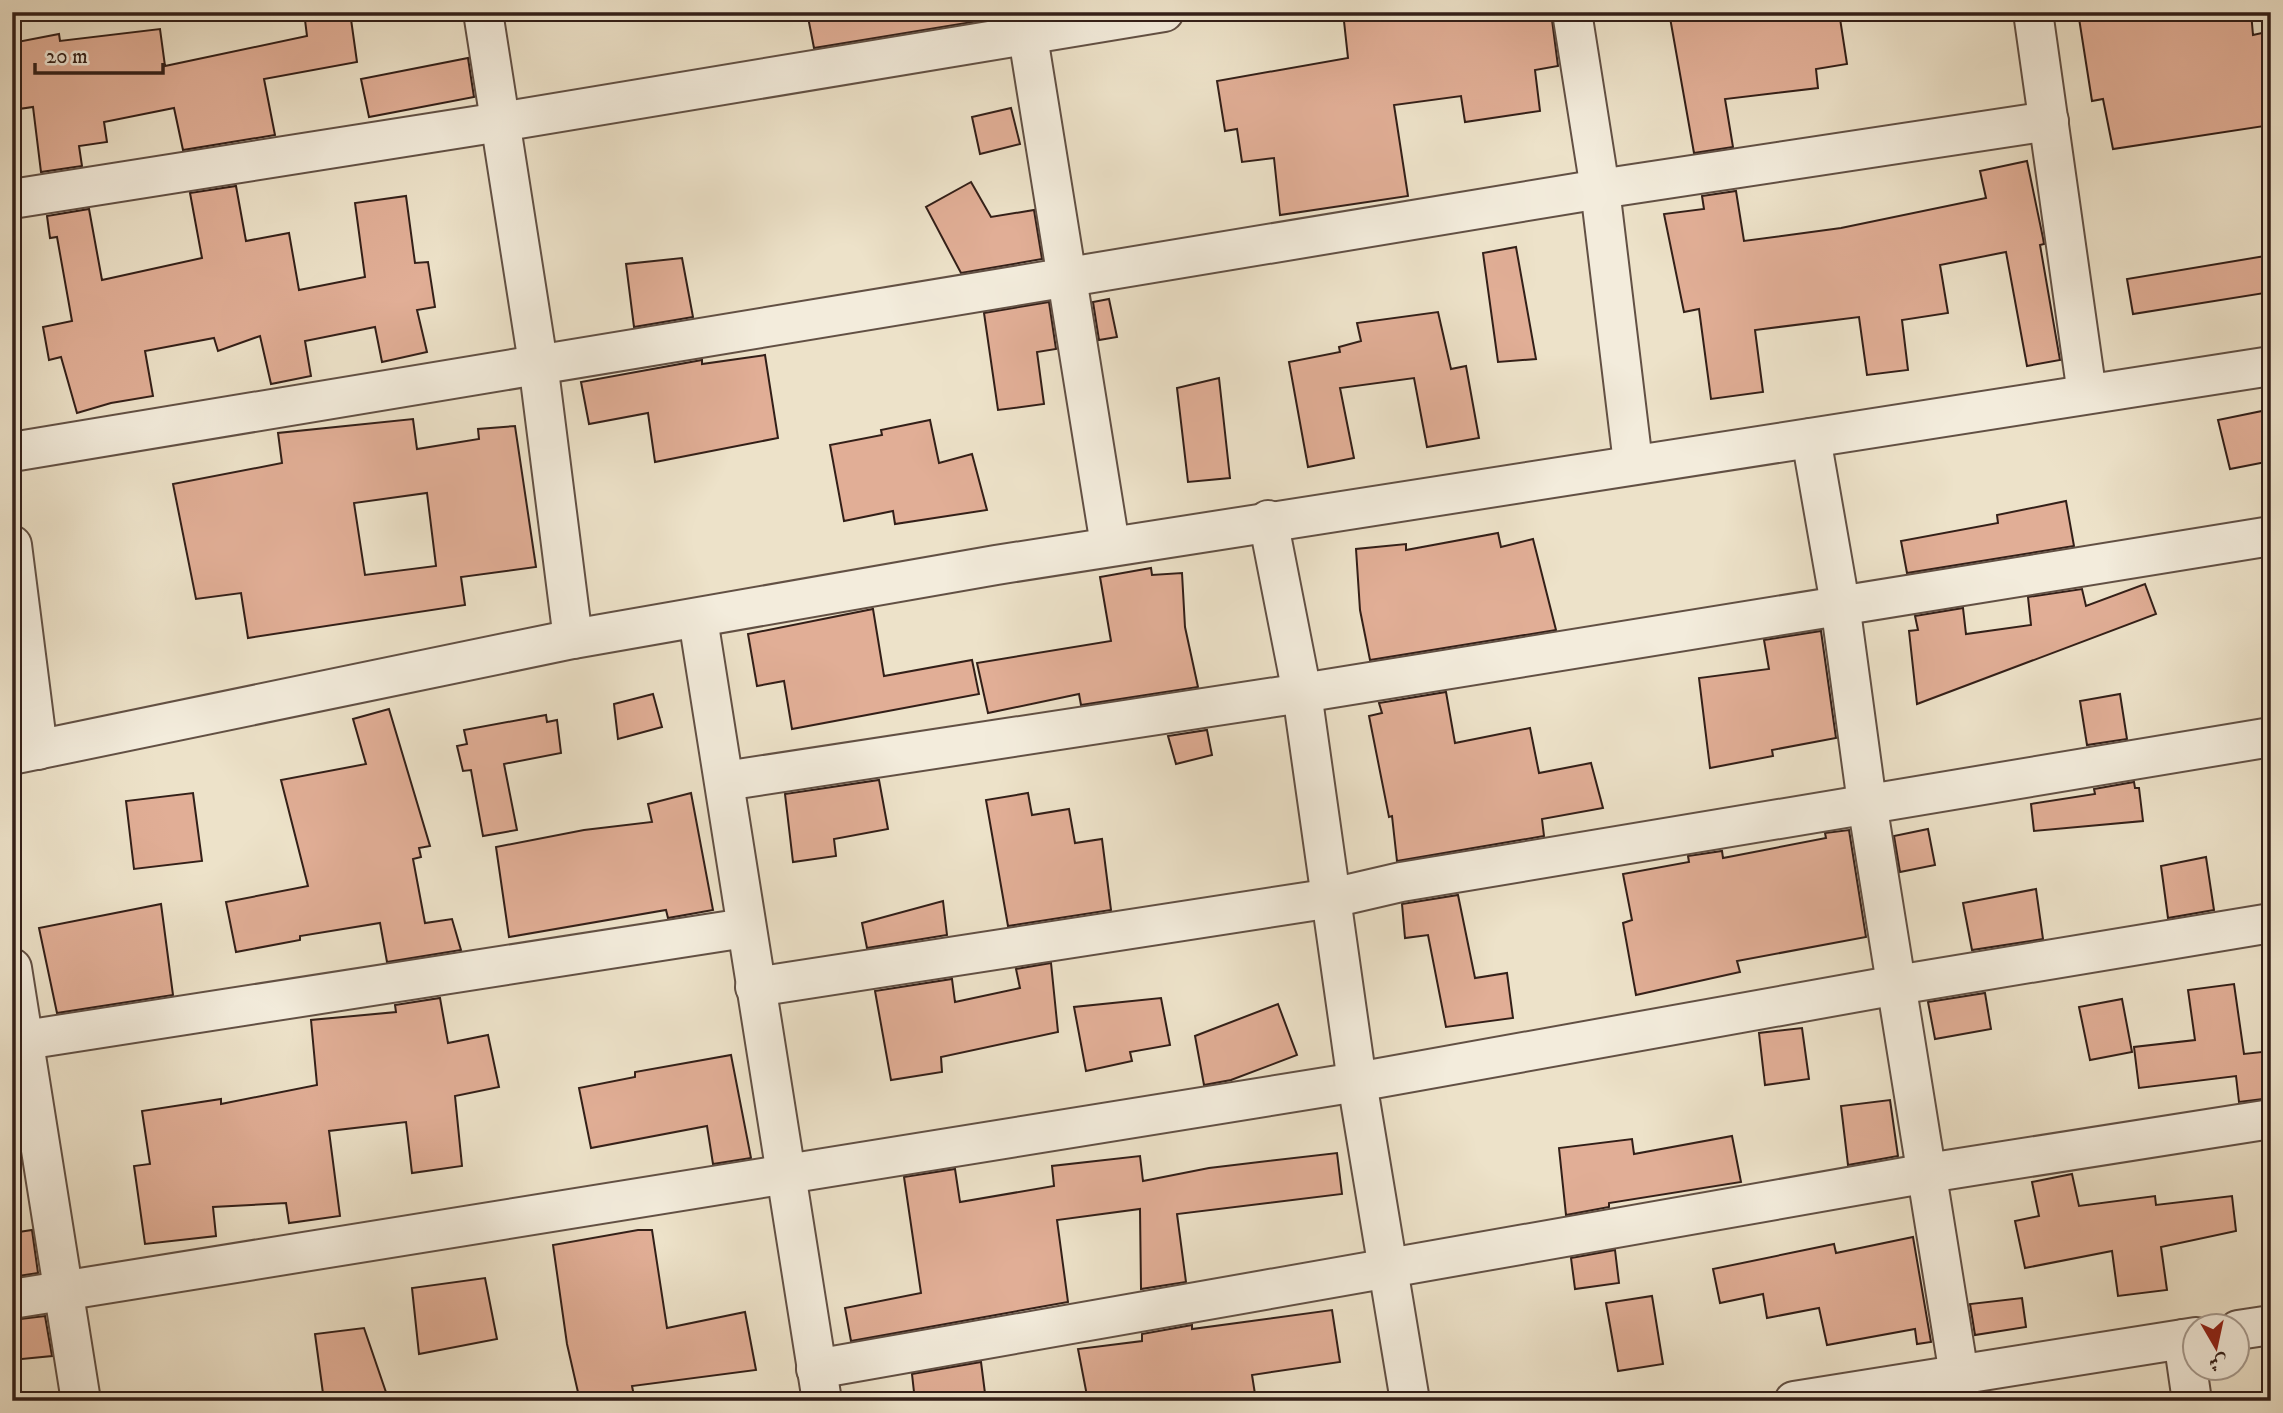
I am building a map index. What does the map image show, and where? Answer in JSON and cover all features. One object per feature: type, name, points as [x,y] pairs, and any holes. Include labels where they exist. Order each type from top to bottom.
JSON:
[{"type":"street","points":[[484,12],[538,363],[573,639]]},
{"type":"street","points":[[12,199],[500,122],[1026,24],[1164,12]]},
{"type":"street","points":[[1572,12],[1600,189],[1633,463]]},
{"type":"street","points":[[2033,12],[2087,394]]},
{"type":"street","points":[[1026,24],[1110,545]]},
{"type":"street","points":[[12,452],[1600,189],[2049,121]]},
{"type":"street","points":[[12,545],[25,752],[573,639],[1110,545],[2271,366]]},
{"type":"street","points":[[1811,438],[1840,604],[1867,803],[1959,1375]]},
{"type":"street","points":[[1268,520],[1303,693],[1357,1082],[1390,1267],[1410,1401]]},
{"type":"street","points":[[725,781],[1303,693],[2271,536]]},
{"type":"street","points":[[698,619],[819,1385],[1390,1267],[1928,1173],[2271,1119]]},
{"type":"street","points":[[755,987],[1332,898],[1401,882],[2271,737]]},
{"type":"street","points":[[12,1299],[64,1293],[785,1177],[1357,1082],[1897,985],[2271,923]]},
{"type":"street","points":[[19,1041],[745,928]]},
{"type":"street","points":[[12,968],[19,1041],[82,1401]]},
{"type":"street","points":[[2252,1328],[2271,1325]]},
{"type":"street","points":[[1794,1401],[2182,1339]]},
{"type":"street","points":[[2191,1382],[2192,1401]]},
{"type":"building","points":[[304,12],[350,12],[357,62],[264,79],[275,135],[183,150],[174,108],[104,122],[107,142],[79,146],[82,166],[41,172],[33,107],[12,110],[12,43],[59,34],[60,41],[160,29],[165,66],[307,36]]},
{"type":"building","points":[[807,12],[1003,12],[1003,17],[814,48]]},
{"type":"building","points":[[1343,12],[1551,12],[1558,66],[1535,70],[1540,111],[1465,122],[1461,96],[1394,105],[1408,196],[1280,215],[1274,158],[1242,162],[1237,129],[1225,131],[1217,81],[1348,58]]},
{"type":"building","points":[[1669,12],[1839,12],[1847,64],[1816,69],[1818,88],[1725,99],[1733,147],[1694,153]]},
{"type":"building","points":[[2078,12],[2251,12],[2253,35],[2271,31],[2271,125],[2113,149],[2103,99],[2092,101]]},
{"type":"building","points":[[468,58],[474,97],[369,117],[361,79]]},
{"type":"building","points":[[1011,108],[1020,144],[980,154],[972,117]]},
{"type":"building","points":[[2027,161],[2044,244],[2040,245],[2060,360],[2027,366],[2006,252],[1940,265],[1948,313],[1902,320],[1908,370],[1867,375],[1859,317],[1755,330],[1763,392],[1711,399],[1699,309],[1684,312],[1664,214],[1704,209],[1702,196],[1736,191],[1744,241],[1841,228],[1986,198],[1980,171]]},
{"type":"building","points":[[971,182],[991,217],[1034,210],[1042,259],[961,273],[926,207]]},
{"type":"building","points":[[236,186],[246,241],[289,233],[299,290],[365,277],[355,203],[406,196],[415,263],[428,262],[435,307],[417,310],[427,352],[382,362],[375,327],[305,341],[311,376],[271,384],[260,336],[218,351],[214,338],[145,351],[153,396],[111,403],[77,413],[61,357],[49,360],[43,327],[72,321],[57,237],[50,238],[47,216],[89,209],[102,280],[202,258],[190,193]]},
{"type":"building","points":[[1516,247],[1536,359],[1498,362],[1483,253]]},
{"type":"building","points":[[2271,255],[2271,292],[2133,314],[2127,279]]},
{"type":"building","points":[[682,258],[693,317],[634,327],[626,264]]},
{"type":"building","points":[[1109,299],[1117,337],[1099,340],[1093,302]]},
{"type":"building","points":[[1049,302],[1056,349],[1037,352],[1044,404],[998,410],[984,313]]},
{"type":"building","points":[[1438,312],[1451,369],[1466,366],[1479,438],[1427,447],[1414,378],[1340,388],[1354,458],[1308,467],[1289,362],[1340,352],[1339,347],[1361,341],[1357,323]]},
{"type":"building","points":[[765,355],[778,438],[655,462],[648,413],[589,424],[581,382],[702,360],[702,364]]},
{"type":"building","points":[[1219,378],[1230,478],[1188,482],[1177,388]]},
{"type":"building","points":[[2262,411],[2271,461],[2230,469],[2218,420]]},
{"type":"building","points":[[413,419],[417,449],[479,439],[478,429],[515,426],[536,567],[461,577],[465,605],[248,638],[241,593],[196,599],[173,484],[282,463],[278,433]],"holes":[[[427,493],[436,566],[365,575],[354,503]]]},
{"type":"building","points":[[930,420],[939,463],[972,454],[987,510],[895,524],[893,511],[844,521],[830,445],[882,435],[881,430]]},
{"type":"building","points":[[2066,501],[2074,546],[1907,573],[1901,541],[1998,523],[1997,515]]},
{"type":"building","points":[[1498,533],[1501,547],[1533,539],[1556,630],[1370,660],[1360,610],[1356,549],[1406,544],[1406,550]]},
{"type":"building","points":[[1151,568],[1152,575],[1182,573],[1185,627],[1198,687],[1081,705],[1079,694],[988,713],[977,663],[1111,641],[1100,577]]},
{"type":"building","points":[[2145,584],[2156,614],[1917,704],[1909,631],[1918,630],[1915,616],[1963,608],[1966,634],[2031,625],[2028,597],[2082,589],[2086,606]]},
{"type":"building","points":[[873,609],[884,676],[972,660],[979,694],[792,729],[784,681],[757,686],[748,634]]},
{"type":"building","points":[[1821,631],[1836,738],[1772,750],[1773,756],[1710,768],[1699,678],[1769,669],[1764,640]]},
{"type":"building","points":[[1446,692],[1455,743],[1530,728],[1539,773],[1591,763],[1603,808],[1542,819],[1544,836],[1397,861],[1392,816],[1389,817],[1369,716],[1382,713],[1379,703]]},
{"type":"building","points":[[653,694],[662,727],[618,739],[614,704]]},
{"type":"building","points":[[2120,694],[2127,739],[2087,745],[2080,701]]},
{"type":"building","points":[[389,709],[430,846],[419,848],[421,857],[413,859],[425,923],[452,919],[461,950],[387,962],[380,923],[300,936],[300,940],[236,952],[226,902],[308,886],[281,780],[366,764],[353,719]]},
{"type":"building","points":[[546,715],[547,722],[557,720],[561,753],[504,764],[517,830],[483,836],[471,770],[463,771],[457,746],[467,744],[464,730]]},
{"type":"building","points":[[1207,730],[1212,755],[1176,764],[1168,736]]},
{"type":"building","points":[[879,780],[888,829],[834,839],[836,856],[793,862],[785,794]]},
{"type":"building","points":[[2134,782],[2135,788],[2139,788],[2143,821],[2034,831],[2031,804],[2095,794],[2094,789]]},
{"type":"building","points":[[193,793],[202,861],[134,869],[126,801]]},
{"type":"building","points":[[691,793],[713,910],[668,918],[666,910],[509,937],[496,847],[584,830],[652,822],[648,804]]},
{"type":"building","points":[[1028,793],[1032,815],[1069,809],[1075,843],[1102,839],[1111,910],[1008,926],[986,800]]},
{"type":"building","points":[[1928,829],[1935,865],[1900,872],[1894,836]]},
{"type":"building","points":[[1849,830],[1866,937],[1737,961],[1740,972],[1636,995],[1623,923],[1632,920],[1623,874],[1689,862],[1688,856],[1722,851],[1723,858],[1826,838],[1825,833]]},
{"type":"building","points":[[2206,857],[2214,910],[2168,918],[2161,866]]},
{"type":"building","points":[[2036,889],[2043,939],[1972,950],[1963,903]]},
{"type":"building","points":[[1458,895],[1475,978],[1507,973],[1513,1018],[1446,1027],[1428,935],[1405,938],[1402,904]]},
{"type":"building","points":[[943,901],[947,935],[867,948],[862,923]]},
{"type":"building","points":[[161,904],[173,995],[57,1013],[39,928]]},
{"type":"building","points":[[1051,963],[1058,1032],[941,1057],[942,1072],[891,1080],[875,991],[952,979],[955,1002],[1020,988],[1016,969]]},
{"type":"building","points":[[2234,984],[2244,1054],[2271,1051],[2271,1098],[2239,1102],[2236,1076],[2139,1088],[2134,1047],[2195,1040],[2188,990]]},
{"type":"building","points":[[1985,993],[1991,1029],[1935,1039],[1928,1002]]},
{"type":"building","points":[[440,998],[448,1043],[488,1035],[499,1087],[455,1096],[462,1166],[412,1173],[406,1122],[329,1131],[340,1216],[289,1223],[286,1203],[213,1207],[216,1236],[145,1244],[134,1166],[150,1164],[142,1111],[221,1099],[221,1104],[317,1085],[311,1020],[396,1012],[395,1005]]},
{"type":"building","points":[[1161,998],[1170,1045],[1130,1052],[1132,1061],[1086,1071],[1074,1007]]},
{"type":"building","points":[[2122,999],[2132,1052],[2090,1060],[2079,1007]]},
{"type":"building","points":[[1278,1004],[1297,1055],[1231,1080],[1204,1085],[1195,1036]]},
{"type":"building","points":[[1802,1028],[1809,1079],[1765,1085],[1759,1033]]},
{"type":"building","points":[[731,1055],[751,1158],[713,1164],[707,1126],[591,1148],[579,1088],[635,1077],[635,1072]]},
{"type":"building","points":[[1890,1100],[1898,1156],[1848,1165],[1841,1106]]},
{"type":"building","points":[[1732,1136],[1741,1182],[1609,1203],[1609,1207],[1566,1215],[1559,1148],[1632,1139],[1634,1154]]},
{"type":"building","points":[[1337,1153],[1342,1194],[1177,1214],[1186,1282],[1141,1289],[1140,1209],[1057,1220],[1068,1302],[851,1341],[845,1308],[921,1293],[904,1177],[955,1169],[960,1202],[1054,1186],[1052,1166],[1140,1156],[1143,1181],[1209,1168]]},
{"type":"building","points":[[2072,1174],[2079,1206],[2155,1196],[2156,1205],[2232,1196],[2236,1231],[2161,1247],[2167,1290],[2118,1296],[2112,1251],[2025,1268],[2015,1221],[2039,1216],[2032,1182]]},
{"type":"building","points":[[32,1230],[38,1273],[12,1277],[12,1233]]},
{"type":"building","points":[[652,1230],[667,1328],[745,1312],[756,1370],[632,1386],[635,1401],[580,1401],[567,1344],[553,1245]]},
{"type":"building","points":[[1913,1237],[1931,1342],[1917,1344],[1915,1329],[1827,1345],[1819,1308],[1767,1318],[1763,1294],[1720,1303],[1713,1269],[1834,1244],[1836,1253]]},
{"type":"building","points":[[1615,1250],[1619,1283],[1575,1289],[1571,1258]]},
{"type":"building","points":[[485,1278],[497,1339],[419,1354],[412,1288]]},
{"type":"building","points":[[1652,1296],[1663,1364],[1618,1371],[1606,1303]]},
{"type":"building","points":[[2022,1298],[2026,1327],[1975,1335],[1970,1304]]},
{"type":"building","points":[[1332,1310],[1340,1362],[1252,1375],[1255,1394],[1206,1401],[1088,1401],[1078,1349],[1142,1341],[1142,1334],[1192,1325],[1192,1329]]},
{"type":"building","points":[[45,1316],[52,1356],[12,1360],[12,1320]]},
{"type":"building","points":[[364,1328],[389,1401],[324,1401],[315,1334]]},
{"type":"building","points":[[981,1362],[986,1401],[915,1401],[912,1374]]}]
